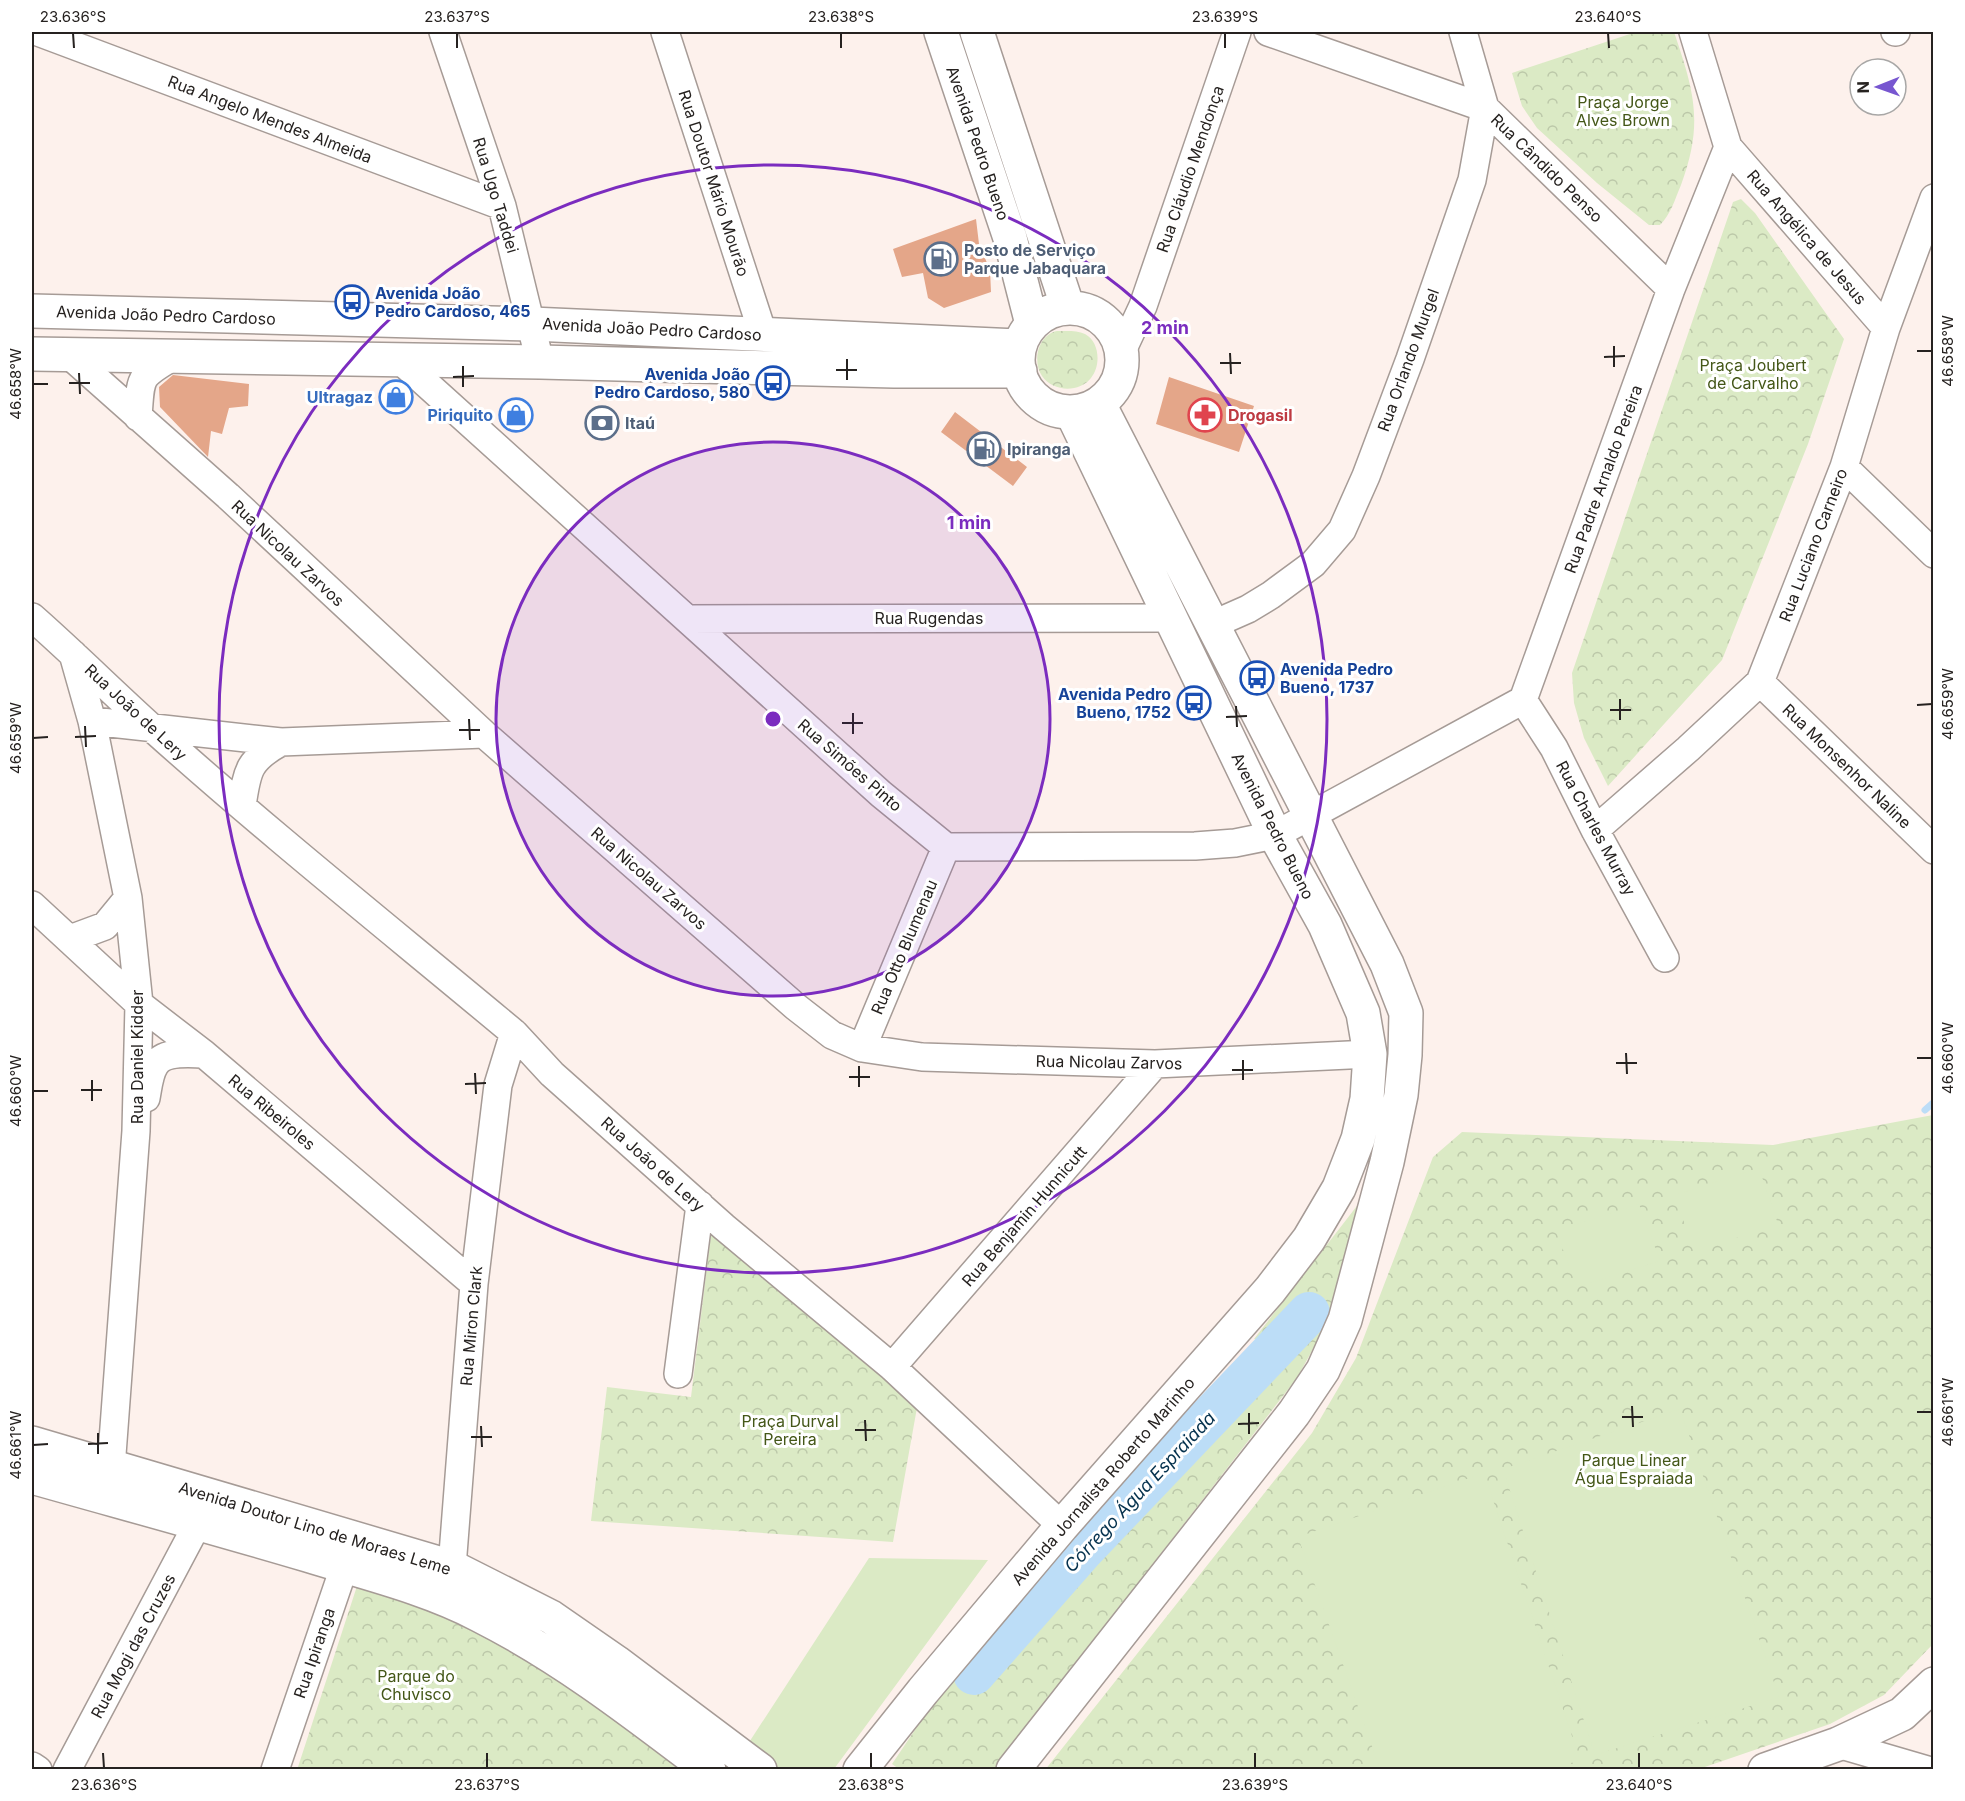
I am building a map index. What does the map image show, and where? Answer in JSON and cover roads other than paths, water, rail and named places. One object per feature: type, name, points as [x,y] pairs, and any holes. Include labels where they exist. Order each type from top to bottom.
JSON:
[{"type":"main road","name":"Avenida Pedro Bueno","points":[[941,32],[1010,238],[1024,347]]},
{"type":"main road","name":"Avenida Pedro Bueno","points":[[976,32],[1068,308]]},
{"type":"main road","points":[[1068,308],[1078,308],[1096,314],[1116,338],[1123,361],[1113,390],[1085,408],[1052,409],[1034,398],[1028,390],[1024,347],[1042,315],[1068,308]]},
{"type":"main road","name":"Avenida João Pedro Cardoso","points":[[32,311],[532,324],[1024,347]]},
{"type":"main road","name":"Avenida João Pedro Cardoso","points":[[32,354],[540,362],[894,371],[1024,347]]},
{"type":"main road","name":"Avenida Pedro Bueno","points":[[1085,408],[1171,618],[1275,835],[1325,925],[1363,1013],[1370,1054],[1367,1099],[1358,1139],[1339,1188]]},
{"type":"main road","points":[[1013,1770],[1294,1413],[1323,1370],[1345,1320],[1387,1162],[1401,1095],[1405,1055],[1406,1013],[1387,964],[1214,624],[1085,408]]},
{"type":"main road","name":"Avenida Jornalista Roberto Marinho","points":[[860,1770],[923,1691],[1062,1526],[1270,1290],[1309,1239],[1339,1188]]},
{"type":"main road","name":"Avenida Doutor Lino de Moraes Leme","points":[[32,1443],[111,1468],[349,1552],[395,1581],[440,1597],[539,1647],[607,1674],[760,1770]]},
{"type":"main road","name":"Avenida Doutor Lino de Moraes Leme","points":[[32,1477],[198,1523],[349,1552],[452,1567],[551,1617],[607,1674],[709,1770]]},
{"type":"main road","points":[[1766,1770],[1838,1744],[1902,1714],[1934,1684]]},
{"type":"street","name":"Rua Angelo Mendes Almeida","points":[[38,32],[502,206]]},
{"type":"street","name":"Rua Ugo Taddei","points":[[443,32],[502,206],[540,362]]},
{"type":"street","name":"Rua Doutor Mário Mourão","points":[[666,32],[763,334]]},
{"type":"street","name":"Rua Cláudio Mendonça","points":[[1116,338],[1143,306],[1237,32]]},
{"type":"street","name":"Rua Cândido Penso","points":[[1268,32],[1485,108],[1671,289]]},
{"type":"street","name":"Rua Orlando Murgel","points":[[1214,624],[1248,609],[1313,564],[1342,530],[1366,476],[1410,359],[1472,180],[1485,108],[1463,32]]},
{"type":"street","points":[[1693,32],[1728,147]]},
{"type":"street","name":"Rua Padre Arnaldo Pereira","points":[[1523,699],[1671,289],[1728,147]]},
{"type":"street","name":"Rua Angélica de Jesus","points":[[1728,147],[1886,328]]},
{"type":"street","name":"Rua Luciano Carneiro","points":[[1595,830],[1688,749],[1760,682],[1844,466],[1886,328],[1927,238],[1934,198]]},
{"type":"street","name":"Rua Nicolau Zarvos","points":[[68,354],[228,496],[484,734],[796,1007],[832,1035],[862,1048],[922,1057],[1155,1064],[1370,1054]]},
{"type":"street","points":[[138,417],[141,381],[150,370],[174,356]]},
{"type":"street","name":"Rua Simões Pinto","points":[[400,360],[882,794],[946,847]]},
{"type":"street","points":[[1844,466],[1934,554]]},
{"type":"street","name":"Rua João de Lery","points":[[32,617],[151,727],[242,806],[514,1033],[552,1074],[724,1227],[892,1367],[1062,1526]]},
{"type":"street","name":"Rua Rugendas","points":[[687,619],[1171,618]]},
{"type":"street","name":"Rua Daniel Kidder","points":[[73,653],[92,721],[128,898],[140,1004],[136,1131],[111,1468]]},
{"type":"street","name":"Rua Monsenhor Naline","points":[[1760,682],[1934,850]]},
{"type":"street","points":[[946,847],[1195,846],[1235,843],[1275,835],[1523,699]]},
{"type":"street","name":"Rua Charles Murray","points":[[1523,699],[1554,748],[1595,830],[1665,958]]},
{"type":"street","points":[[92,721],[281,742],[484,734]]},
{"type":"street","points":[[242,806],[248,771],[263,752],[281,742]]},
{"type":"street","name":"Rua Otto Blumenau","points":[[862,1048],[946,847]]},
{"type":"street","points":[[70,939],[105,926],[128,898]]},
{"type":"street","name":"Rua Ribeiroles","points":[[32,905],[140,1004],[204,1054],[474,1284]]},
{"type":"street","name":"Rua Miron Clark","points":[[452,1567],[474,1284],[498,1085],[514,1033]]},
{"type":"street","points":[[136,1131],[155,1065],[166,1057],[176,1054],[204,1054]]},
{"type":"street","name":"Rua Benjamin Hunnicutt","points":[[892,1367],[1155,1064]]},
{"type":"street","points":[[498,1085],[513,1074],[527,1071],[552,1074]]},
{"type":"street","points":[[678,1374],[700,1205]]},
{"type":"street","name":"Rua Mogi das Cruzes","points":[[67,1770],[198,1523]]},
{"type":"street","name":"Rua Ipiranga","points":[[275,1770],[349,1552]]},
{"type":"street","points":[[1838,1744],[1927,1770]]},
{"type":"street","points":[[32,1766],[38,1770]]},
{"type":"waterway","name":"Córrego Água Espraiada","points":[[1925,1110],[1934,1102]]},
{"type":"waterway","name":"Córrego Água Espraiada","points":[[974,1674],[1084,1549],[1309,1313]]},
{"type":"place","name":"Posto de Serviço Parque Jabaquara","points":[[941,259]]},
{"type":"place","name":"Avenida João Pedro Cardoso, 465","points":[[352,302]]},
{"type":"place","name":"Avenida João Pedro Cardoso, 580","points":[[773,383]]},
{"type":"place","name":"Ultragaz","points":[[396,397]]},
{"type":"place","name":"Piriquito","points":[[516,415]]},
{"type":"place","name":"Drogasil","points":[[1205,415]]},
{"type":"place","name":"Itaú","points":[[602,423]]},
{"type":"place","name":"Ipiranga","points":[[984,449]]},
{"type":"place","name":"Avenida Pedro Bueno, 1737","points":[[1257,678]]},
{"type":"place","name":"Avenida Pedro Bueno, 1752","points":[[1194,703]]},
{"type":"park label","name":"Praça Jorge Alves Brown","points":[[1623,111]]},
{"type":"park label","name":"Praça Joubert de Carvalho","points":[[1753,374]]},
{"type":"park label","name":"Praça Durval Pereira","points":[[790,1430]]},
{"type":"park label","name":"Parque Linear Água Espraiada","points":[[1634,1469]]},
{"type":"park label","name":"Parque do Chuvisco","points":[[416,1685]]}]
